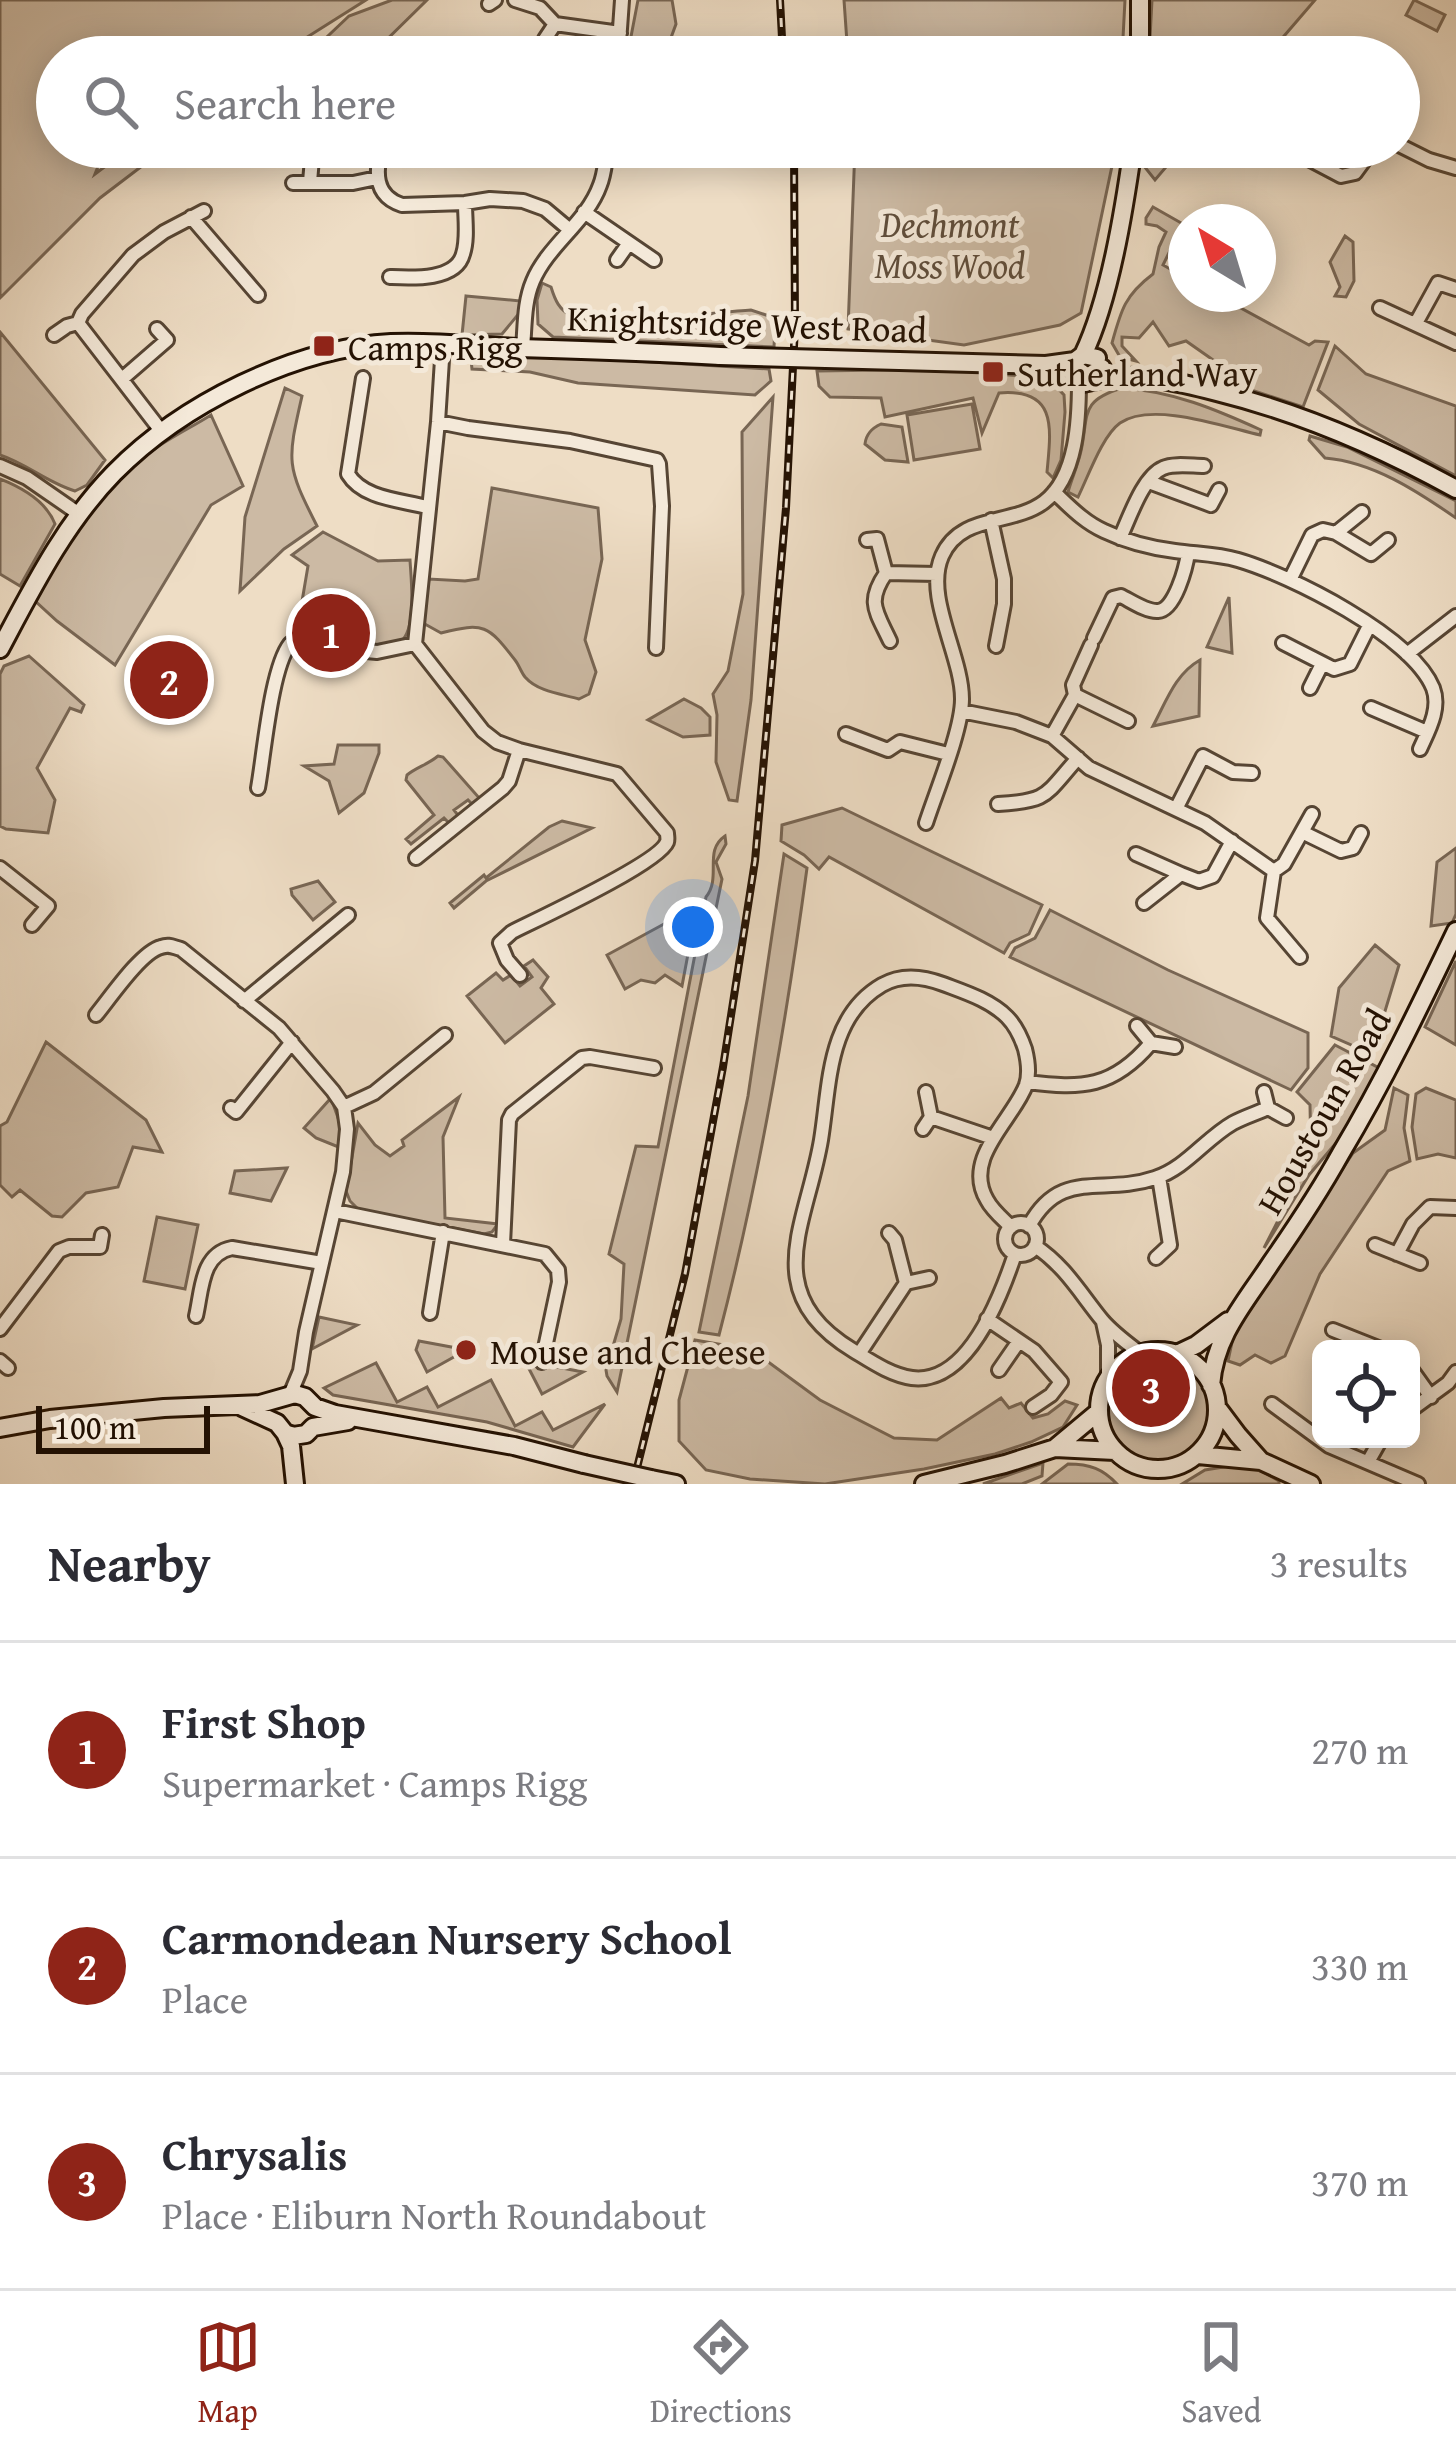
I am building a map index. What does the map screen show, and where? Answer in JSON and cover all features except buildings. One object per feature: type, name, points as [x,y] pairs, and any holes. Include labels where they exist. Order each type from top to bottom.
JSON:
[{"type":"street","points":[[515,0],[540,8],[555,24],[620,32]]},
{"type":"street","points":[[620,36],[622,0]]},
{"type":"street","points":[[1140,0],[1140,36]]},
{"type":"street","points":[[547,36],[555,24]]},
{"type":"street","points":[[1420,156],[1456,168]]},
{"type":"street","points":[[310,182],[311,168]]},
{"type":"street","points":[[379,168],[377,178],[385,195],[402,206],[490,199],[535,203],[570,230]]},
{"type":"street","points":[[523,348],[532,282],[584,212],[601,184],[604,168]]},
{"type":"street","points":[[926,823],[962,711],[960,677],[937,574],[945,549],[957,535],[1035,507],[1054,492],[1066,472],[1129,168]]},
{"type":"street","points":[[1326,168],[1341,176],[1358,168]]},
{"type":"street","points":[[293,183],[377,178]]},
{"type":"street","points":[[390,277],[434,275],[460,262],[465,203]]},
{"type":"street","points":[[584,212],[654,260]]},
{"type":"street","points":[[54,335],[78,323],[133,255],[197,214],[250,275],[258,295]]},
{"type":"street","points":[[617,260],[629,243]]},
{"type":"street","points":[[1416,323],[1438,283],[1456,289]]},
{"type":"street","points":[[1380,308],[1456,343]]},
{"type":"street","points":[[78,323],[162,433]]},
{"type":"street","points":[[122,379],[166,339]]},
{"type":"street","name":"Knightsridge West Road","points":[[0,649],[39,575],[80,514],[115,472],[162,433],[254,378],[329,353],[388,343],[1046,365],[1177,381],[1286,411],[1370,445],[1456,489]]},
{"type":"street","points":[[443,344],[416,644],[497,742],[622,777],[667,833],[666,844],[642,865],[512,932],[500,943],[520,975]]},
{"type":"street","points":[[363,378],[348,474],[365,491],[428,507]]},
{"type":"street","points":[[438,422],[570,441],[657,460],[662,506],[656,648]]},
{"type":"street","points":[[0,466],[27,478],[80,514]]},
{"type":"street","points":[[1120,538],[1139,496],[1157,471],[1166,466],[1204,466]]},
{"type":"street","points":[[1149,482],[1210,505],[1219,490]]},
{"type":"street","points":[[1054,492],[1082,519],[1120,538],[1170,551],[1220,555],[1291,578],[1340,605],[1407,654],[1433,688],[1435,712],[1420,749]]},
{"type":"street","points":[[1336,532],[1362,512]]},
{"type":"street","points":[[991,520],[1004,579],[996,646]]},
{"type":"street","points":[[1291,578],[1312,536],[1323,530],[1336,532],[1371,554],[1388,540]]},
{"type":"street","points":[[867,540],[877,539],[886,572],[874,590],[876,611],[890,640]]},
{"type":"street","points":[[1128,722],[1076,695],[1073,685],[1113,598],[1121,596],[1152,610],[1168,607],[1185,572],[1188,553]]},
{"type":"street","points":[[886,572],[937,574]]},
{"type":"street","points":[[1407,654],[1455,618]]},
{"type":"street","points":[[1283,643],[1334,670],[1350,664],[1369,626]]},
{"type":"street","points":[[258,788],[278,670],[290,644],[376,652],[416,644]]},
{"type":"street","points":[[1310,688],[1322,664]]},
{"type":"street","points":[[1052,736],[1076,695]]},
{"type":"street","points":[[1371,708],[1427,732]]},
{"type":"street","points":[[962,711],[1016,722],[1052,736],[1103,776],[1176,809],[1274,871]]},
{"type":"street","points":[[846,734],[888,750],[900,736],[948,754]]},
{"type":"street","points":[[416,858],[509,781],[519,750]]},
{"type":"street","points":[[1176,809],[1203,756],[1233,772],[1252,773]]},
{"type":"street","points":[[998,804],[1035,802],[1078,758]]},
{"type":"street","points":[[1300,957],[1267,918],[1274,871],[1284,864],[1312,814]]},
{"type":"street","points":[[1304,833],[1340,851],[1353,848],[1361,833]]},
{"type":"street","points":[[1136,854],[1199,881],[1213,876],[1232,841]]},
{"type":"street","points":[[0,868],[48,906],[32,926]]},
{"type":"street","points":[[1144,903],[1180,874]]},
{"type":"street","points":[[244,1001],[348,915]]},
{"type":"street","name":"Houstoun Road","points":[[1211,1385],[1217,1350],[1233,1316],[1351,1136],[1456,931]]},
{"type":"street","points":[[96,1015],[147,953],[159,946],[173,946],[292,1042],[344,1108],[346,1150],[300,1371],[298,1400],[316,1421],[294,1475]]},
{"type":"street","points":[[1011,1227],[987,1201],[981,1172],[986,1151],[1027,1082],[1026,1053],[1016,1028],[983,1001],[936,981],[895,978],[854,1006],[835,1050],[818,1157],[794,1254],[809,1309],[824,1330],[859,1354],[908,1378],[937,1375],[960,1359],[987,1319],[1016,1254]]},
{"type":"street","points":[[1137,1026],[1151,1043],[1175,1047]]},
{"type":"street","points":[[344,1108],[374,1093],[445,1035]]},
{"type":"street","points":[[231,1108],[236,1112],[292,1042]]},
{"type":"street","points":[[1027,1082],[1087,1086],[1103,1081],[1136,1061],[1151,1043]]},
{"type":"street","points":[[503,1244],[512,1114],[582,1058],[654,1069]]},
{"type":"street","points":[[926,1092],[927,1123],[993,1138]]},
{"type":"street","points":[[1264,1093],[1268,1108],[1286,1118]]},
{"type":"street","points":[[1029,1226],[1040,1206],[1056,1193],[1159,1177],[1230,1124],[1268,1108]]},
{"type":"street","points":[[1156,1258],[1170,1245],[1159,1177]]},
{"type":"street","points":[[1397,1254],[1413,1225],[1430,1208],[1456,1208]]},
{"type":"street","points":[[335,1211],[545,1253],[558,1270],[559,1282],[542,1362]]},
{"type":"street","points":[[1022,1223],[1036,1234],[1035,1246],[1027,1254],[1010,1251],[1005,1240],[1011,1227],[1022,1223]]},
{"type":"street","points":[[430,1313],[443,1232]]},
{"type":"street","points":[[889,1233],[906,1283]]},
{"type":"street","points":[[1375,1245],[1420,1264]]},
{"type":"street","points":[[1035,1246],[1081,1289],[1102,1321],[1140,1353]]},
{"type":"street","points":[[0,1329],[59,1251],[100,1247]]},
{"type":"street","points":[[196,1316],[208,1261],[219,1251],[232,1248],[322,1263]]},
{"type":"street","points":[[859,1354],[906,1283],[928,1278]]},
{"type":"street","name":"Houstoun Road","points":[[1177,1354],[1233,1316]]},
{"type":"street","points":[[987,1319],[1034,1351],[1061,1382]]},
{"type":"street","points":[[1102,1321],[1108,1378],[1097,1413],[1101,1430],[1130,1463],[1154,1469],[1198,1455],[1210,1437],[1217,1407]]},
{"type":"street","points":[[1333,1330],[1353,1331],[1367,1340]]},
{"type":"street","points":[[999,1370],[1019,1341]]},
{"type":"street","points":[[1108,1378],[1121,1363],[1140,1353],[1177,1354],[1202,1370],[1217,1407],[1262,1461]]},
{"type":"street","points":[[1033,1407],[1051,1396],[1068,1369]]},
{"type":"street","points":[[1420,1404],[1456,1372]]},
{"type":"street","points":[[1420,1382],[1431,1397]]},
{"type":"street","points":[[294,1475],[291,1446],[276,1411],[298,1400]]},
{"type":"street","points":[[0,1428],[164,1408],[298,1400],[361,1420],[514,1446],[676,1484]]},
{"type":"street","points":[[1272,1404],[1329,1446],[1418,1484]]},
{"type":"street","points":[[238,1406],[297,1436],[361,1420]]},
{"type":"street","points":[[1055,1448],[1097,1413]]},
{"type":"street","points":[[924,1484],[1055,1448],[1115,1451]]},
{"type":"street","points":[[1368,1462],[1376,1448]]},
{"type":"street","points":[[1198,1455],[1262,1461],[1311,1484]]},
{"type":"street","points":[[1130,1463],[1136,1484]]},
{"type":"street","points":[[1163,1484],[1178,1465]]},
{"type":"green space","points":[[0,0],[366,0],[309,36],[36,36],[36,168],[97,168],[95,174],[103,168],[139,168],[100,198],[0,298]]},
{"type":"green space","points":[[392,0],[427,0],[390,36],[328,36],[349,16]]},
{"type":"green space","points":[[638,0],[672,0],[676,24],[672,36],[631,36]]},
{"type":"green space","points":[[844,0],[1125,0],[1123,36],[847,36]]},
{"type":"green space","points":[[1152,0],[1315,0],[1284,36],[1150,36]]},
{"type":"green space","points":[[1414,0],[1445,15],[1437,31],[1406,15]]},
{"type":"green space","name":"Dechmont Moss Wood","points":[[854,168],[1112,168],[1081,313],[1060,325],[964,345],[848,329]]},
{"type":"green space","points":[[1146,168],[1165,168],[1155,180]]},
{"type":"green space","points":[[1153,207],[1168,216],[1168,255],[1163,265],[1168,268],[1168,312],[1248,312],[1309,345],[1328,342],[1303,407],[1233,384],[1226,369],[1186,341],[1169,346],[1153,322],[1139,338],[1122,337],[1122,346],[1136,361],[1120,357],[1112,343],[1122,312],[1130,296],[1153,274],[1166,232],[1146,224]]},
{"type":"green space","points":[[1345,236],[1353,242],[1354,281],[1346,297],[1335,296],[1340,287],[1330,262]]},
{"type":"green space","points":[[542,283],[551,287],[564,311],[586,319],[751,310],[769,316],[775,326],[774,347],[553,337],[538,324]]},
{"type":"green space","points":[[466,296],[521,301],[521,311],[502,334],[462,335]]},
{"type":"green space","points":[[0,332],[105,460],[87,485],[75,491],[0,455]]},
{"type":"green space","points":[[1335,346],[1366,374],[1456,406],[1456,476],[1359,424],[1318,390]]},
{"type":"green space","points":[[481,352],[769,369],[771,381],[755,395],[578,383],[530,372],[472,369],[471,360]]},
{"type":"green space","points":[[956,369],[1049,379],[1064,395],[1061,460],[1053,478],[1047,472],[1047,415],[1032,397],[999,393],[982,433],[973,398],[885,417],[881,398],[830,397],[819,386],[817,371]]},
{"type":"green space","points":[[285,388],[302,396],[292,463],[317,526],[284,549],[240,591],[245,517]]},
{"type":"green space","points":[[1122,388],[1193,402],[1261,430],[1260,435],[1169,415],[1134,417],[1107,437],[1078,497],[1068,492],[1088,411],[1099,398]]},
{"type":"green space","points":[[773,397],[751,700],[737,801],[729,800],[716,762],[713,694],[728,671],[743,594],[742,432]]},
{"type":"green space","points":[[972,404],[980,449],[914,460],[907,415]]},
{"type":"green space","points":[[211,415],[243,486],[211,505],[115,665],[34,600],[71,538],[116,481],[153,450]]},
{"type":"green space","points":[[881,424],[902,427],[908,462],[885,460],[865,444]]},
{"type":"green space","points":[[1310,436],[1347,447],[1456,501],[1456,518],[1377,472],[1325,458]]},
{"type":"green space","points":[[0,479],[33,496],[55,524],[20,586],[0,574]]},
{"type":"green space","points":[[492,488],[598,508],[602,559],[585,640],[596,672],[589,694],[579,699],[530,682],[498,639],[484,629],[441,633],[423,623],[429,579],[478,579]]},
{"type":"green space","points":[[323,532],[378,561],[410,560],[411,619],[404,639],[397,644],[348,646],[345,607],[322,601],[312,633],[297,631],[308,566],[292,555]]},
{"type":"green space","points":[[1229,597],[1232,653],[1207,647]]},
{"type":"green space","points":[[29,656],[84,705],[81,712],[70,708],[37,768],[55,800],[48,833],[0,826],[0,674],[4,666]]},
{"type":"green space","points":[[1200,660],[1199,716],[1153,726],[1178,681]]},
{"type":"green space","points":[[684,699],[710,717],[710,735],[683,737],[648,720]]},
{"type":"green space","points":[[338,745],[379,745],[364,793],[339,813],[329,781],[304,766],[334,764]]},
{"type":"green space","points":[[438,756],[481,800],[474,806],[468,800],[454,810],[460,818],[451,825],[444,818],[411,844],[406,839],[434,815],[406,780],[407,775]]},
{"type":"green space","points":[[842,808],[1042,905],[1029,934],[1010,943],[1004,953],[829,857],[819,869],[781,841],[782,825]]},
{"type":"green space","points":[[562,821],[592,828],[486,881],[454,908],[450,903],[549,827]]},
{"type":"green space","points":[[725,836],[716,862],[722,879],[617,1392],[606,1370],[621,1319],[624,1264],[609,1254],[636,1146],[658,1147],[706,897],[713,881],[715,849]]},
{"type":"green space","points":[[1456,848],[1456,914],[1452,923],[1431,926],[1437,862]]},
{"type":"green space","points":[[784,854],[807,868],[770,1103],[719,1335],[699,1332],[748,1096]]},
{"type":"green space","points":[[318,881],[335,902],[313,920],[291,889]]},
{"type":"green space","points":[[697,906],[682,986],[665,975],[655,983],[641,980],[625,989],[607,955]]},
{"type":"green space","points":[[1050,910],[1308,1033],[1308,1068],[1291,1090],[1010,957],[1015,948],[1035,938]]},
{"type":"green space","points":[[1375,945],[1399,965],[1372,1054],[1331,1036],[1339,988]]},
{"type":"green space","points":[[533,960],[548,977],[541,988],[554,1004],[505,1043],[467,996],[496,973],[503,980],[511,975],[520,986],[532,977],[524,966]]},
{"type":"green space","points":[[1456,961],[1456,1045],[1425,1027]]},
{"type":"green space","points":[[46,1042],[146,1120],[162,1152],[133,1147],[118,1187],[86,1193],[62,1217],[52,1216],[20,1190],[12,1197],[0,1185],[0,1126],[7,1122]]},
{"type":"green space","points":[[1335,1045],[1379,1068],[1347,1130],[1309,1175],[1264,1248],[1311,1156],[1310,1105],[1297,1092]]},
{"type":"green space","points":[[1394,1088],[1408,1095],[1404,1128],[1410,1161],[1388,1171],[1320,1274],[1285,1356],[1271,1363],[1255,1355],[1240,1365],[1228,1361],[1234,1333],[1353,1153],[1385,1130]]},
{"type":"green space","points":[[1426,1088],[1456,1100],[1456,1158],[1438,1154],[1417,1159],[1412,1127],[1416,1094]]},
{"type":"green space","points":[[459,1097],[443,1137],[445,1218],[498,1224],[492,1232],[359,1210],[346,1191],[358,1123],[390,1156],[404,1146],[402,1140]]},
{"type":"green space","points":[[331,1098],[342,1129],[341,1148],[304,1128]]},
{"type":"green space","points":[[287,1168],[271,1201],[230,1193],[235,1171]]},
{"type":"green space","points":[[157,1217],[198,1225],[185,1289],[144,1281]]},
{"type":"green space","points":[[319,1317],[357,1325],[312,1349]]},
{"type":"green space","points":[[695,1340],[752,1350],[820,1400],[894,1438],[937,1440],[1001,1398],[1009,1408],[1021,1403],[1033,1418],[1065,1401],[1077,1405],[1063,1427],[995,1454],[825,1484],[750,1479],[706,1470],[679,1441],[679,1400]]},
{"type":"green space","points":[[419,1341],[462,1349],[427,1372],[416,1350]]},
{"type":"green space","points":[[1158,1358],[1178,1362],[1195,1373],[1206,1390],[1210,1410],[1206,1430],[1195,1447],[1178,1458],[1158,1462],[1138,1458],[1121,1447],[1110,1430],[1106,1410],[1110,1390],[1121,1373],[1138,1362]]},
{"type":"green space","points":[[525,1361],[583,1372],[542,1394]]},
{"type":"green space","points":[[376,1363],[397,1402],[427,1387],[438,1407],[491,1380],[515,1426],[542,1412],[553,1430],[605,1404],[573,1447],[487,1422],[333,1395],[324,1388]]},
{"type":"green space","points":[[1043,1463],[1042,1476],[1022,1484],[983,1484]]},
{"type":"green space","points":[[1248,1463],[1279,1484],[1182,1484],[1205,1470]]},
{"type":"green space","points":[[1068,1464],[1096,1468],[1117,1484],[1042,1484]]},
{"type":"railway","points":[[780,0],[782,36]]},
{"type":"railway","points":[[633,1484],[685,1274],[755,861],[786,508],[795,326],[794,168]]},
{"type":"place","name":"Camps Rigg","points":[[324,346]]},
{"type":"place","name":"Sutherland Way","points":[[993,372]]},
{"type":"place","name":"First Shop","points":[[331,633]]},
{"type":"place","name":"Carmondean Nursery School","points":[[169,680]]},
{"type":"place","name":"Mouse and Cheese","points":[[466,1350]]},
{"type":"place","name":"Chrysalis","points":[[1151,1388]]}]
